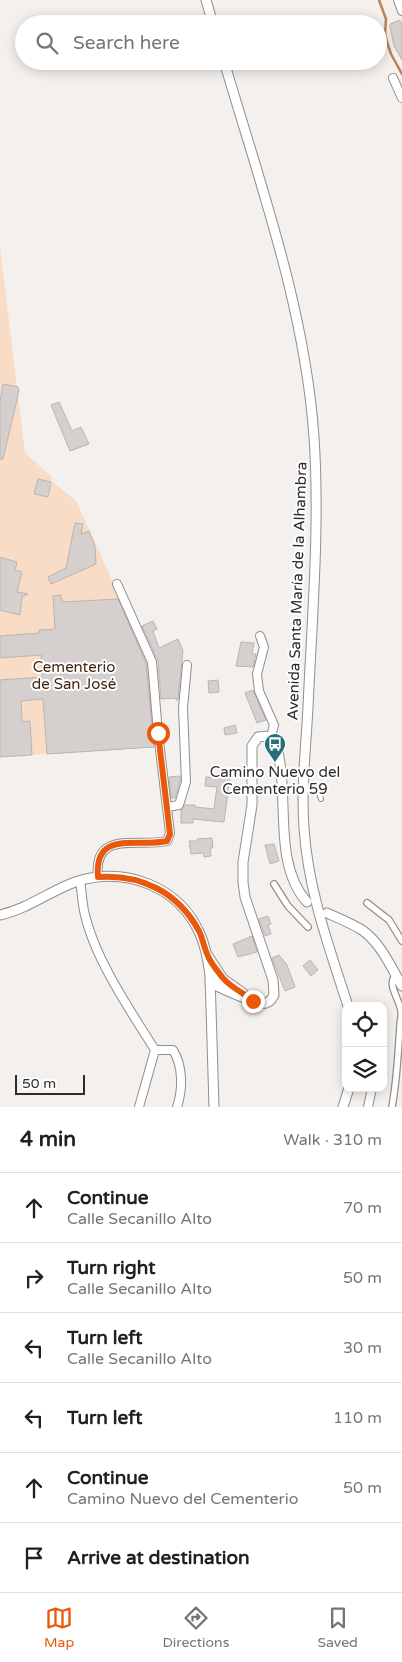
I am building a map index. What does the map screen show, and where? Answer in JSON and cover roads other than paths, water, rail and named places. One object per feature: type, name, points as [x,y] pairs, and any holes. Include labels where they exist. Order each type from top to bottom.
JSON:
[{"type":"street","points":[[206,0],[210,15]]},
{"type":"street","points":[[398,0],[402,11]]},
{"type":"street","name":"Avenida Santa María de la Alhambra","points":[[227,70],[283,264],[302,349],[314,437],[316,504],[304,790],[306,843],[314,896],[323,932],[347,1002]]},
{"type":"street","points":[[393,78],[402,98]]},
{"type":"street","points":[[98,877],[98,858],[103,850],[112,845],[123,843],[156,844],[167,841],[170,834],[152,662],[116,584]]},
{"type":"street","points":[[260,636],[264,647],[257,674],[258,691],[274,725],[271,737]]},
{"type":"street","points":[[167,807],[179,805],[186,782],[183,708],[187,665]]},
{"type":"street","points":[[210,979],[245,998],[264,1004],[269,1002],[274,995],[245,897],[242,873],[252,804],[252,746],[258,737],[271,737],[275,742],[280,760],[288,865],[295,886],[307,902]]},
{"type":"street","points":[[0,915],[80,881],[98,877],[129,878],[151,884],[166,892],[193,921],[202,938],[208,956],[214,1107]]},
{"type":"street","points":[[80,881],[84,914],[91,934],[124,1000],[154,1050],[139,1107]]},
{"type":"street","points":[[274,884],[288,906],[308,927]]},
{"type":"street","points":[[366,902],[389,920],[402,941]]},
{"type":"street","points":[[326,913],[355,926],[369,935],[402,986]]},
{"type":"street","points":[[208,956],[224,978],[253,1001]]},
{"type":"street","points":[[392,1107],[397,1074],[401,1016],[392,983],[393,978],[396,976]]},
{"type":"street","points":[[210,979],[224,978]]},
{"type":"street","points":[[210,1001],[223,992],[230,991]]},
{"type":"street","points":[[154,1050],[173,1050],[176,1054],[182,1087],[177,1107]]},
{"type":"street","points":[[343,1107],[348,1092]]},
{"type":"street","points":[[368,1107],[371,1092]]},
{"type":"lane","points":[[304,790],[318,790],[321,799]]},
{"type":"waterway","points":[[379,0],[385,15]]},
{"type":"waterway","points":[[387,42],[402,74]]},
{"type":"place","name":"Camino Nuevo del Cementerio 59","points":[[275,763]]},
{"type":"park label","name":"Cementerio de San José","points":[[74,676]]}]
